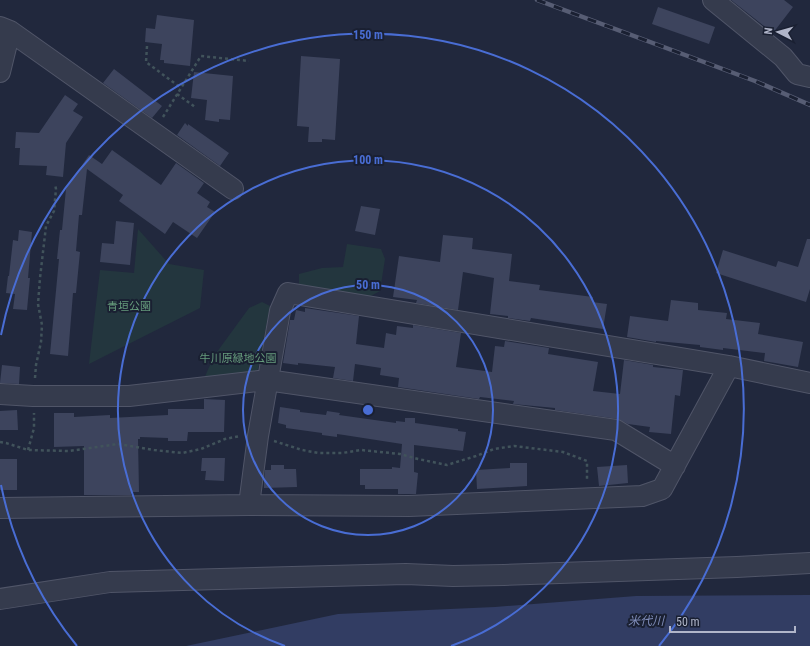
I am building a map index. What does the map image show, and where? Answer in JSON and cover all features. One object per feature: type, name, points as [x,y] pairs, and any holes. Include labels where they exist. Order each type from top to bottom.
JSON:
[{"type":"street","points":[[713,0],[783,57],[797,74],[810,77]]},
{"type":"street","points":[[0,72],[5,29],[234,189]]},
{"type":"street","points":[[250,505],[258,436],[267,380],[280,311],[288,293],[729,366],[810,383]]},
{"type":"street","points":[[0,508],[250,505],[409,506],[642,496],[662,489],[729,366]]},
{"type":"street","points":[[0,394],[33,396],[129,396],[267,380],[616,430],[675,466]]},
{"type":"street","points":[[0,599],[110,582],[399,574],[453,576],[504,575],[810,563]]},
{"type":"path","points":[[147,46],[146,62],[181,88]]},
{"type":"path","points":[[153,132],[201,56],[249,61]]},
{"type":"path","points":[[177,94],[195,107]]},
{"type":"path","points":[[28,450],[34,428],[33,396],[36,365],[41,342],[42,325],[38,304],[40,278],[46,226],[54,211],[55,184]]},
{"type":"path","points":[[0,442],[28,450],[69,451],[118,444],[182,453],[201,449],[224,440],[249,434],[302,450],[319,453],[342,453],[361,450],[400,454],[447,465],[494,449],[514,446],[563,452],[587,461],[587,484],[589,499]]},
{"type":"green space","name":"青垣公園","points":[[138,229],[169,264],[204,270],[200,308],[89,364],[100,270],[134,273]]},
{"type":"green space","points":[[347,244],[381,249],[385,259],[380,291],[369,297],[299,286],[299,274],[322,268],[343,267]]},
{"type":"green space","name":"牛川原緑地公園","points":[[262,302],[270,306],[258,369],[246,379],[203,381],[214,356],[249,308]]},
{"type":"water","name":"米代川","points":[[810,595],[810,646],[186,646],[338,614],[495,607],[636,596]]},
{"type":"building","points":[[731,0],[784,0],[793,7],[773,33]]},
{"type":"building","points":[[658,7],[715,27],[709,44],[652,24]]},
{"type":"building","points":[[157,15],[194,20],[190,66],[164,63],[164,60],[160,60],[162,44],[145,42],[146,28],[155,29]]},
{"type":"building","points":[[301,56],[340,59],[335,140],[322,139],[322,142],[308,142],[309,127],[297,126]]},
{"type":"building","points":[[114,69],[162,106],[152,118],[103,83]]},
{"type":"building","points":[[194,72],[233,76],[230,120],[219,119],[219,122],[205,120],[207,100],[191,98]]},
{"type":"building","points":[[65,95],[78,104],[73,111],[83,117],[66,143],[63,177],[46,175],[47,166],[19,165],[20,148],[15,148],[16,132],[39,133]]},
{"type":"building","points":[[185,123],[229,153],[220,166],[177,135]]},
{"type":"building","points":[[112,150],[161,185],[176,163],[204,183],[197,193],[210,202],[207,207],[215,212],[197,238],[173,222],[165,234],[119,201],[123,195],[87,169],[82,215],[79,215],[76,251],[80,252],[76,293],[73,293],[68,356],[50,354],[59,259],[57,259],[60,230],[62,230],[66,189],[89,155],[102,164]]},
{"type":"building","points":[[361,206],[380,209],[375,235],[355,231]]},
{"type":"building","points":[[116,221],[134,223],[130,265],[100,262],[102,243],[114,244]]},
{"type":"building","points":[[19,230],[32,232],[27,310],[13,309],[15,294],[6,293],[13,240],[18,241]]},
{"type":"building","points":[[443,235],[473,238],[472,249],[512,254],[509,281],[540,285],[539,290],[593,297],[592,302],[607,304],[603,329],[531,318],[530,321],[490,314],[494,278],[463,272],[458,310],[416,303],[417,300],[393,297],[399,256],[440,262]]},
{"type":"building","points":[[807,239],[810,239],[810,289],[806,302],[716,273],[723,250],[776,267],[778,261],[798,267]]},
{"type":"building","points":[[671,300],[698,303],[698,310],[727,313],[726,319],[760,323],[758,334],[803,342],[798,367],[764,361],[765,353],[723,348],[723,350],[700,347],[700,345],[656,342],[627,337],[630,316],[668,321]]},
{"type":"building","points":[[305,308],[359,316],[356,344],[384,348],[386,333],[396,335],[397,326],[413,328],[413,325],[461,333],[456,367],[492,372],[495,346],[504,347],[505,341],[549,348],[548,354],[598,362],[593,391],[620,394],[624,360],[653,365],[653,367],[683,370],[680,396],[675,395],[671,434],[649,432],[650,427],[628,424],[618,419],[555,410],[555,408],[513,404],[514,401],[480,397],[479,399],[398,387],[399,378],[380,375],[381,368],[355,364],[353,381],[333,378],[335,367],[283,363],[290,320],[294,320],[296,310],[305,312]]},
{"type":"building","points":[[2,365],[20,367],[19,384],[0,383]]},
{"type":"building","points":[[204,399],[225,400],[224,432],[188,432],[187,441],[168,441],[168,438],[140,437],[140,439],[138,439],[139,492],[132,492],[131,495],[84,495],[84,446],[54,447],[54,413],[74,413],[74,417],[110,415],[110,418],[168,415],[168,409],[204,409]]},
{"type":"building","points":[[280,407],[300,410],[300,412],[326,415],[327,411],[340,413],[339,415],[396,423],[396,421],[405,422],[405,418],[415,418],[415,423],[458,429],[458,431],[466,432],[463,451],[414,445],[414,472],[418,473],[416,494],[398,494],[398,489],[365,489],[365,485],[360,485],[360,469],[400,468],[402,444],[337,434],[337,437],[322,435],[322,433],[286,428],[286,425],[278,423]]},
{"type":"building","points":[[17,410],[18,430],[0,430],[0,411]]},
{"type":"building","points":[[202,458],[225,458],[224,481],[205,480],[206,471],[201,471]]},
{"type":"building","points":[[0,459],[17,459],[17,490],[0,490]]},
{"type":"building","points":[[510,463],[527,463],[527,486],[477,489],[476,470],[510,468]]},
{"type":"building","points":[[271,465],[284,465],[284,469],[296,469],[297,487],[264,488],[265,470],[271,470]]},
{"type":"building","points":[[627,465],[628,483],[599,486],[597,467]]},
{"type":"railway","points":[[537,0],[755,81],[810,105]]}]
